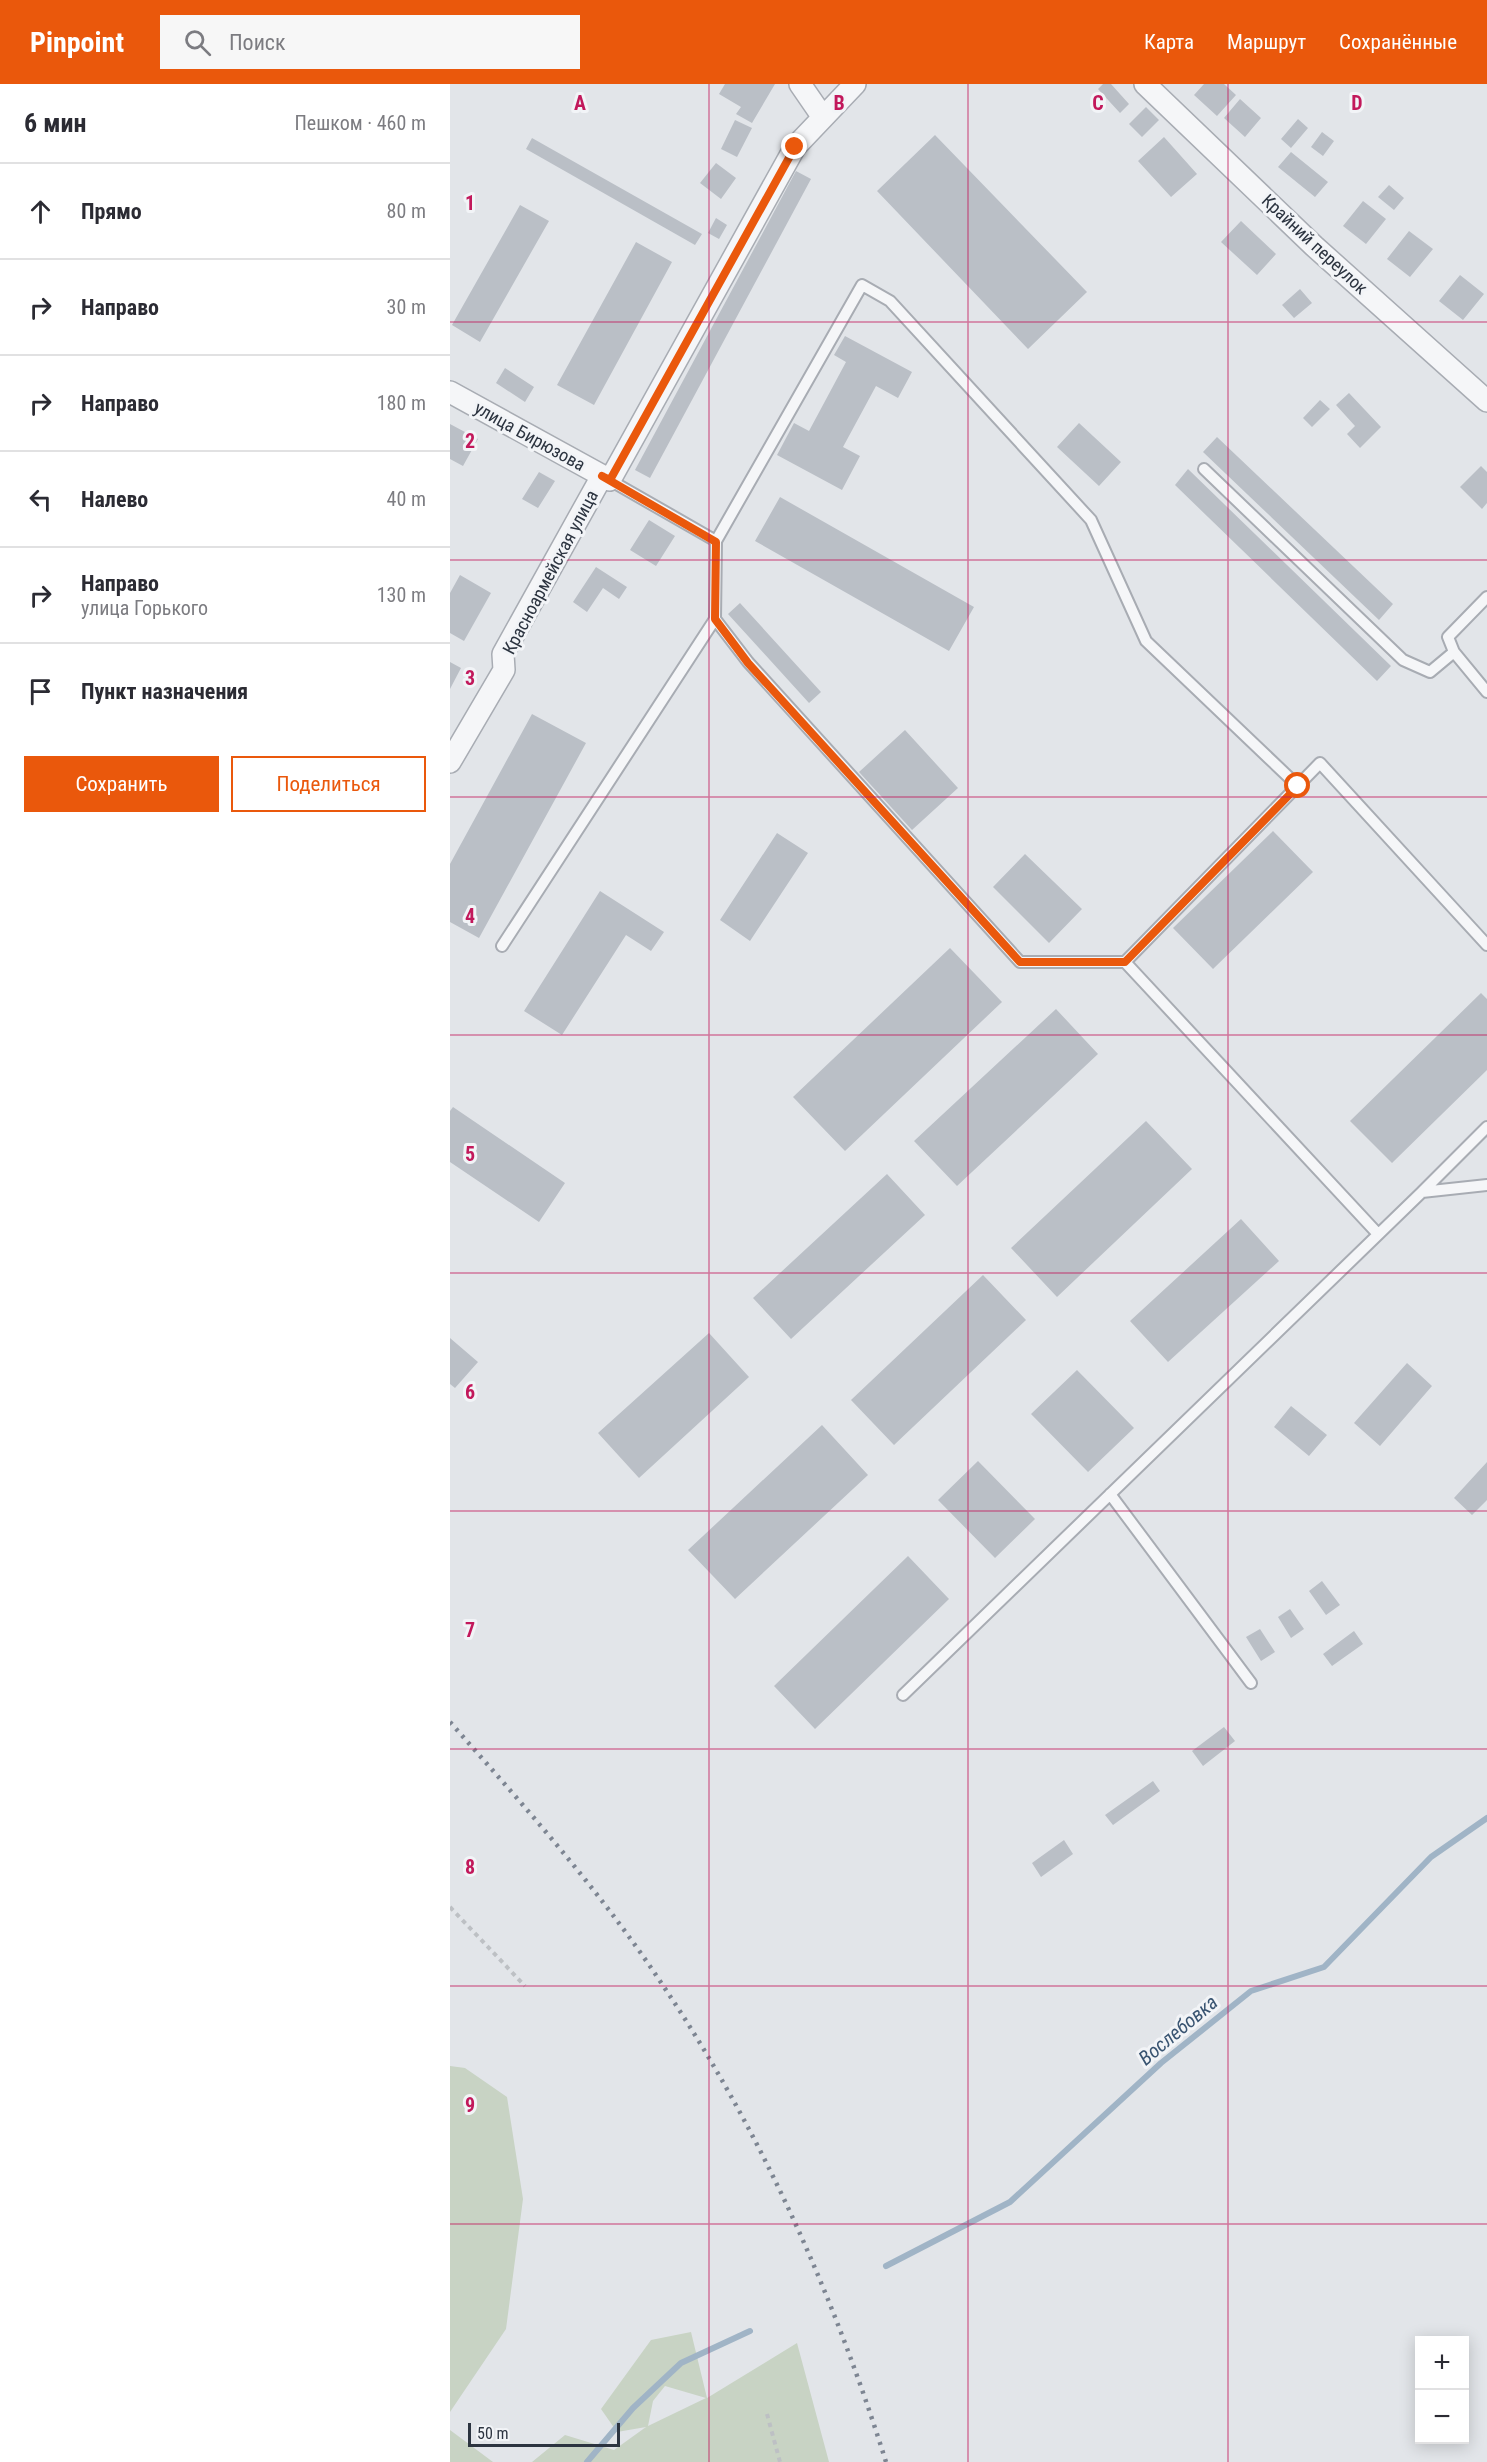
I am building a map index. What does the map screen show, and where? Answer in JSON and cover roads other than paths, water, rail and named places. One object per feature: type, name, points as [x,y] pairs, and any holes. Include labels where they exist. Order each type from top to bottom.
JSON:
[{"type":"street","points":[[800,84],[822,117]]},
{"type":"street","name":"Красноармейская улица","points":[[450,762],[504,670],[503,654],[795,147],[855,84]]},
{"type":"street","name":"Крайний переулок","points":[[1146,84],[1314,246],[1487,401]]},
{"type":"street","name":"улица Бирюзова","points":[[450,392],[606,478]]},
{"type":"lane","points":[[502,946],[715,619],[716,542],[862,285],[890,301],[1091,520],[1146,640],[1298,786]]},
{"type":"lane","points":[[1204,469],[1403,660],[1430,672],[1454,652]]},
{"type":"lane","points":[[606,478],[716,542]]},
{"type":"lane","points":[[1487,597],[1448,638],[1454,652],[1487,692]]},
{"type":"lane","points":[[715,619],[748,663],[1020,962],[1125,962],[1320,763],[1487,945]]},
{"type":"lane","points":[[1125,962],[1378,1234]]},
{"type":"lane","points":[[903,1695],[1487,1127]]},
{"type":"lane","points":[[1422,1192],[1487,1185]]},
{"type":"lane","points":[[1110,1494],[1251,1683]]},
{"type":"waterway","name":"Вослебовка","points":[[886,2266],[1010,2202],[1161,2063],[1251,1991],[1324,1967],[1431,1857],[1487,1818]]},
{"type":"waterway","name":"Вослебовка","points":[[587,2462],[633,2408],[681,2363],[750,2331]]},
{"type":"railway","points":[[450,1722],[590,1886],[642,1954],[701,2045],[765,2159],[793,2218],[843,2339],[886,2462]]}]
